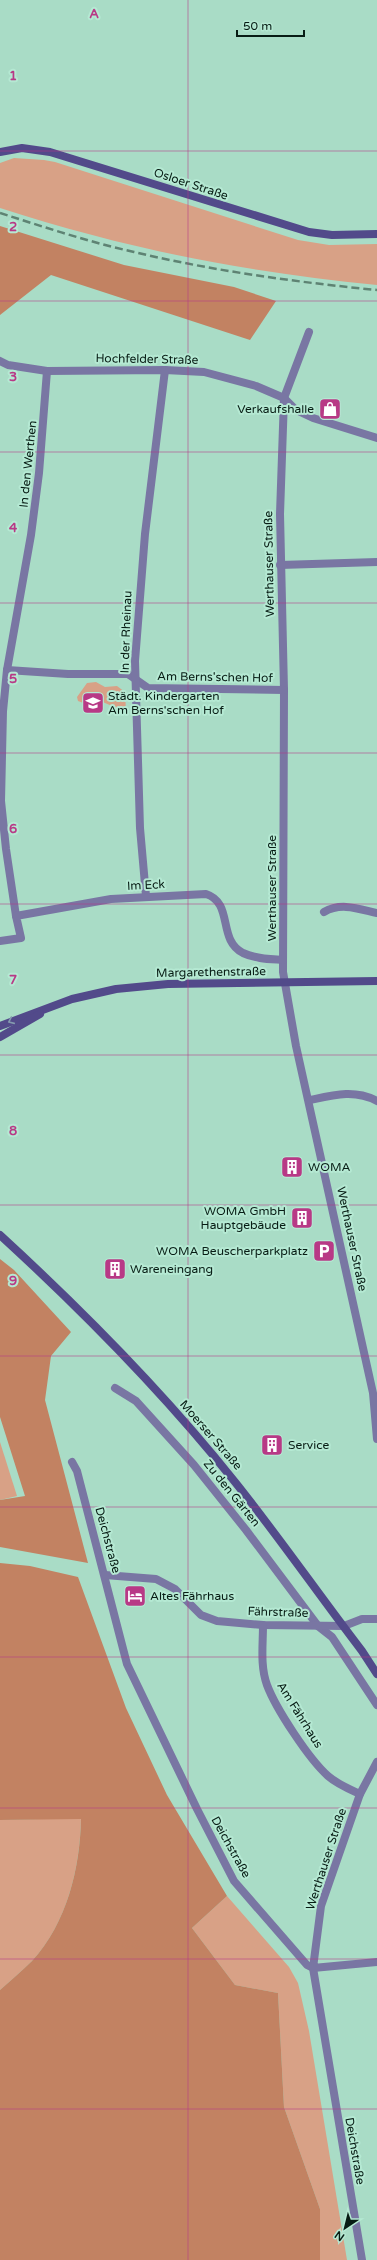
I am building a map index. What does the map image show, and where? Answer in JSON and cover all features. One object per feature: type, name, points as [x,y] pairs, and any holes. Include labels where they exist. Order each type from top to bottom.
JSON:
[{"type":"main road","name":"Osloer Straße","points":[[0,152],[22,148],[50,152],[284,226],[319,234],[377,234]]},
{"type":"main road","name":"Margarethenstraße","points":[[0,1026],[23,1016],[72,999],[116,989],[168,984],[377,981]]},
{"type":"main road","name":"Margarethenstraße","points":[[0,1037],[49,1008]]},
{"type":"main road","name":"Moerser Straße","points":[[0,1235],[109,1340],[168,1404],[235,1482],[344,1626],[377,1674]]},
{"type":"street","name":"Werthauser Straße","points":[[309,332],[284,398],[280,514],[284,690],[284,982],[296,1046],[310,1100],[375,1393],[377,1439]]},
{"type":"street","name":"Hochfelder Straße","points":[[0,361],[8,364],[47,371],[165,370],[204,372],[256,386],[284,398],[296,410],[313,418],[377,438]]},
{"type":"street","name":"In der Rheinau","points":[[146,896],[140,828],[135,661],[138,601],[165,370]]},
{"type":"street","name":"In den Werthen","points":[[16,916],[6,849],[1,801],[3,711],[7,670],[31,535],[40,473],[47,371]]},
{"type":"street","points":[[280,565],[377,562]]},
{"type":"street","name":"Am Berns'schen Hof","points":[[7,670],[68,674],[128,674],[136,682],[148,688],[284,690]]},
{"type":"street","name":"Im Eck","points":[[16,916],[112,899],[206,894],[215,897],[222,906],[232,945],[242,952],[253,956],[283,960]]},
{"type":"street","points":[[324,912],[334,906],[342,906],[377,913]]},
{"type":"street","points":[[0,941],[21,938],[16,916]]},
{"type":"street","points":[[310,1100],[339,1093],[364,1095],[377,1102]]},
{"type":"street","name":"Zu den Gärten","points":[[115,1388],[136,1401],[194,1466],[246,1530],[318,1626]]},
{"type":"street","name":"Deichstraße","points":[[72,1462],[77,1471],[128,1664],[197,1809],[234,1881],[307,1965],[313,1968],[362,2260]]},
{"type":"street","name":"Fährstraße","points":[[105,1575],[156,1579],[175,1589],[201,1615],[217,1621],[263,1625],[344,1626],[362,1620],[377,1620]]},
{"type":"street","name":"Am Fährhaus","points":[[263,1625],[263,1666],[267,1685],[275,1702],[301,1743],[328,1776],[339,1784],[360,1794]]},
{"type":"street","points":[[318,1626],[332,1637],[377,1705]]},
{"type":"street","name":"Werthauser Straße","points":[[313,1968],[321,1906],[360,1794],[377,1762]]},
{"type":"street","points":[[313,1968],[377,1962]]},
{"type":"shaded area","points":[[14,158],[55,162],[298,240],[329,245],[377,244],[377,285],[280,273],[186,257],[94,236],[0,208],[0,163]]},
{"type":"shaded area","points":[[0,226],[124,265],[234,287],[276,301],[250,340],[51,275],[0,315]]},
{"type":"shaded area","points":[[96,682],[105,687],[117,686],[125,692],[126,711],[121,714],[112,706],[91,697],[86,704],[78,701],[77,697],[87,683]]},
{"type":"shaded area","points":[[0,1259],[14,1270],[71,1332],[51,1356],[45,1400],[88,1563],[0,1547],[0,1500],[25,1496],[0,1417]]},
{"type":"shaded area","points":[[0,1442],[17,1496],[0,1500]]},
{"type":"shaded area","points":[[0,1563],[30,1566],[78,1577],[126,1708],[167,1795],[227,1896],[192,1928],[235,1985],[278,1993],[284,2107],[320,2209],[320,2260],[0,2260],[0,1990],[32,1961],[44,1946],[63,1912],[78,1857],[81,1819],[0,1820]]},
{"type":"shaded area","points":[[81,1818],[78,1856],[63,1912],[44,1946],[32,1961],[0,1990],[0,1820]]},
{"type":"shaded area","points":[[227,1896],[289,1967],[298,1983],[309,2031],[347,2260],[320,2260],[320,2209],[284,2107],[278,1993],[235,1985],[192,1928]]},
{"type":"railway","points":[[0,213],[100,244],[164,259],[255,275],[377,290]]},
{"type":"place","name":"Verkaufshalle","points":[[330,409]]},
{"type":"place","name":"Städt. Kindergarten Am Berns'schen Hof","points":[[93,703]]},
{"type":"place","name":"WOMA","points":[[292,1167]]},
{"type":"place","name":"WOMA GmbH Hauptgebäude","points":[[302,1218]]},
{"type":"place","name":"WOMA Beuscherparkplatz","points":[[324,1251]]},
{"type":"place","name":"Wareneingang","points":[[115,1269]]},
{"type":"place","name":"Service","points":[[272,1445]]},
{"type":"place","name":"Altes Fährhaus","points":[[135,1596]]}]
